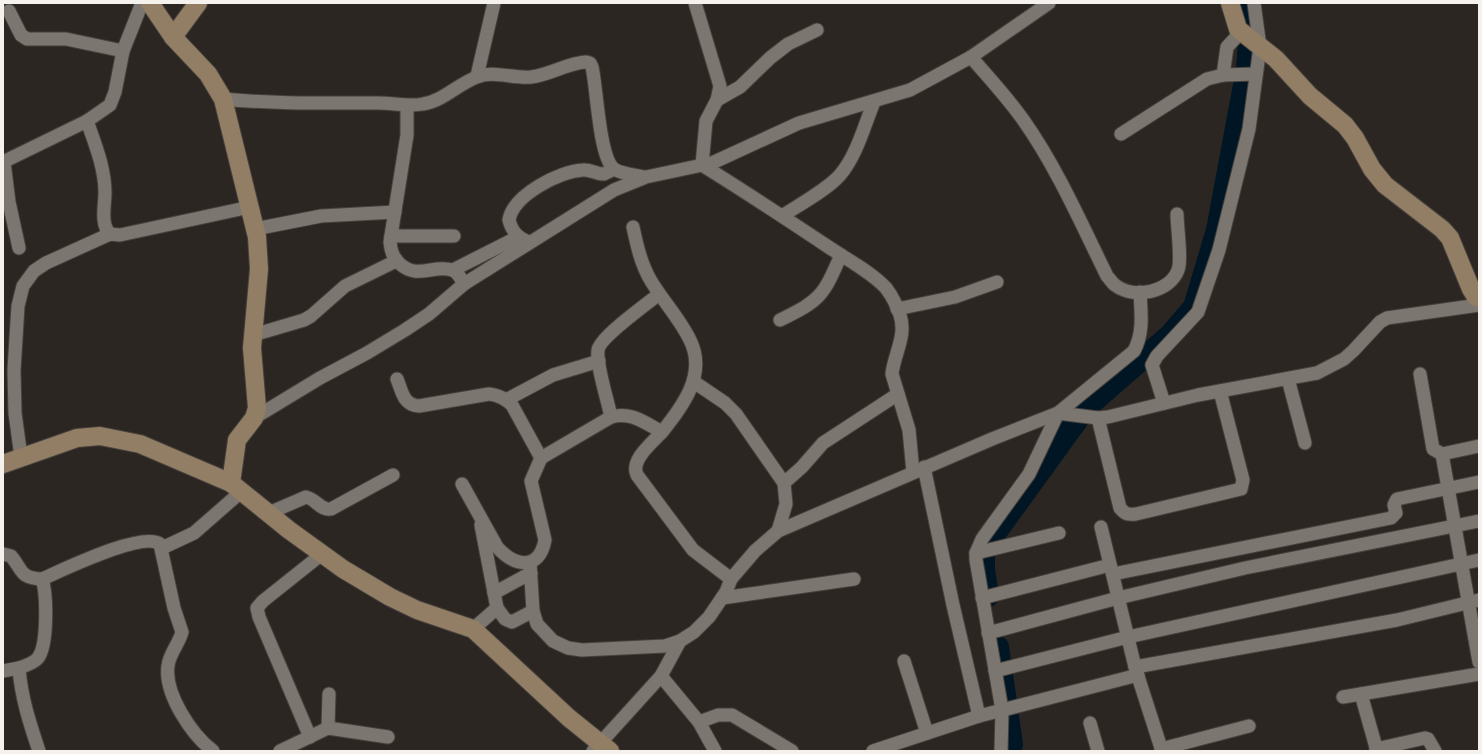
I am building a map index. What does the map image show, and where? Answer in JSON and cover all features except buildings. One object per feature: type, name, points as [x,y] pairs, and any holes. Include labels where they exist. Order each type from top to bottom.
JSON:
[{"type":"street","points":[[20,248],[9,202],[4,162],[87,121],[106,109],[112,100],[123,51],[142,3]]},
{"type":"street","points":[[150,3],[173,37],[208,74],[223,99],[255,229],[259,269],[252,358],[257,408],[254,418],[237,440],[236,487],[194,533],[162,548]]},
{"type":"street","points":[[173,37],[198,3]]},
{"type":"street","points":[[477,76],[494,3]]},
{"type":"street","points":[[695,3],[720,86],[716,100],[706,121],[702,165]]},
{"type":"street","points":[[407,106],[407,135],[391,236],[392,254],[396,261],[406,269],[417,272],[448,269],[454,270],[524,239],[614,190],[646,177],[712,163],[799,124],[874,102],[928,82],[971,57],[1049,3]]},
{"type":"street","points":[[1230,3],[1234,20],[1250,39],[1283,66],[1310,96],[1345,125],[1355,138],[1372,170],[1385,185],[1442,229],[1450,238],[1471,289],[1476,297],[1479,298]]},
{"type":"street","points":[[1164,403],[1152,365],[1157,356],[1198,312],[1208,288],[1229,216],[1245,150],[1250,39],[1254,3]]},
{"type":"street","points":[[9,9],[21,35],[27,39],[66,39],[123,51]]},
{"type":"street","points":[[716,100],[740,87],[770,58],[788,44],[817,30]]},
{"type":"street","points":[[1223,76],[1227,47],[1250,39]]},
{"type":"street","points":[[971,57],[1023,120],[1036,140],[1072,205],[1107,276],[1115,285],[1126,291],[1153,292],[1162,288],[1174,279],[1179,268],[1177,214]]},
{"type":"street","points":[[223,99],[259,103],[386,103],[407,106],[431,103],[477,76],[490,75],[530,77],[552,72],[581,62],[590,63],[593,72],[606,153],[614,169]]},
{"type":"street","points":[[1121,134],[1199,84],[1223,76],[1249,74]]},
{"type":"street","points":[[782,216],[841,173],[853,154],[874,102]]},
{"type":"street","points":[[87,121],[102,168],[105,192],[105,223],[110,234]]},
{"type":"street","points":[[702,165],[782,216],[874,278],[886,288],[897,309],[902,328],[901,343],[893,365],[892,374],[909,430],[979,716]]},
{"type":"street","points":[[524,239],[510,225],[510,215],[523,198],[540,185],[580,170],[599,174],[608,173],[614,169],[646,177]]},
{"type":"street","points":[[21,458],[15,413],[14,370],[18,306],[23,286],[34,271],[46,263],[110,234],[120,235],[250,207]]},
{"type":"street","points":[[255,229],[321,216],[395,212]]},
{"type":"street","points":[[633,227],[645,270],[659,294],[690,338],[695,351],[696,370],[694,382],[677,414],[636,462],[634,469],[636,475],[693,550],[731,578]]},
{"type":"street","points":[[391,236],[454,236]]},
{"type":"street","points":[[254,418],[411,326],[443,304],[464,284],[524,239]]},
{"type":"street","points":[[780,320],[815,301],[829,282],[841,255]]},
{"type":"street","points":[[253,335],[304,320],[311,316],[345,286],[396,261]]},
{"type":"street","points":[[454,270],[464,284]]},
{"type":"street","points":[[897,309],[954,297],[997,282]]},
{"type":"street","points":[[530,568],[533,611],[537,624],[544,634],[553,641],[568,648],[582,650],[665,646],[680,641],[694,632],[709,618],[722,598],[731,578],[755,551],[778,531],[919,470],[1058,413],[1134,351],[1140,340],[1142,326],[1140,292]]},
{"type":"street","points":[[611,417],[599,361],[598,348],[606,337],[659,294]]},
{"type":"street","points":[[1058,413],[1093,417],[1317,373],[1344,359],[1353,352],[1380,322],[1387,318],[1479,305]]},
{"type":"street","points":[[506,400],[553,374],[599,361]]},
{"type":"street","points":[[1420,374],[1431,446],[1435,452],[1442,454],[1479,446]]},
{"type":"street","points":[[396,379],[407,403],[412,406],[489,394],[506,400],[512,405],[541,458]]},
{"type":"street","points":[[1288,379],[1306,443]]},
{"type":"street","points":[[694,382],[725,402],[736,414],[784,483],[786,504],[778,531]]},
{"type":"street","points":[[1093,417],[1120,508],[1124,513],[1129,515],[1136,514],[1241,489],[1242,480],[1220,391]]},
{"type":"street","points":[[784,483],[802,467],[823,443],[898,394]]},
{"type":"street","points":[[1001,751],[1002,710],[982,598],[976,553],[982,539],[1029,474],[1058,413]]},
{"type":"street","points":[[494,593],[530,568],[543,550],[545,540],[531,481],[541,458],[611,417],[620,414],[628,414],[662,432]]},
{"type":"street","points":[[3,464],[77,438],[100,436],[140,444],[236,487],[343,569],[390,597],[418,610],[461,623],[473,629],[600,748],[661,676],[680,641]]},
{"type":"street","points":[[1442,454],[1462,564],[1474,600],[1479,662]]},
{"type":"street","points":[[269,513],[306,498],[311,498],[324,508],[331,508],[393,476]]},
{"type":"street","points":[[982,598],[1112,570],[1391,518],[1396,513],[1394,505],[1396,499],[1479,482]]},
{"type":"street","points":[[462,484],[479,515],[489,543],[497,608],[509,621],[512,622],[533,611]]},
{"type":"street","points":[[988,632],[1118,598],[1245,568],[1479,522]]},
{"type":"street","points":[[1101,527],[1137,671],[1161,750],[1249,726]]},
{"type":"street","points":[[976,553],[1060,533]]},
{"type":"street","points":[[3,554],[11,556],[19,570],[30,578],[42,579],[116,547],[153,542],[158,543],[162,548],[174,608],[182,632],[168,666],[169,682],[182,714],[192,732],[213,751]]},
{"type":"street","points":[[489,543],[513,561],[530,568]]},
{"type":"street","points":[[310,737],[259,617],[257,608],[263,601],[322,554]]},
{"type":"street","points":[[995,671],[1128,637],[1479,560]]},
{"type":"street","points":[[3,671],[19,668],[37,659],[40,653],[44,636],[45,589],[42,579]]},
{"type":"street","points":[[722,598],[854,579]]},
{"type":"street","points":[[874,751],[979,716],[1137,671],[1397,620],[1474,600]]},
{"type":"street","points":[[473,629],[497,608]]},
{"type":"street","points":[[904,661],[927,733]]},
{"type":"street","points":[[19,668],[28,719],[39,751]]},
{"type":"street","points":[[1343,697],[1479,674]]},
{"type":"street","points":[[661,676],[699,722],[714,751]]},
{"type":"street","points":[[328,728],[329,694]]},
{"type":"street","points":[[1360,694],[1376,750],[1425,738],[1428,739],[1435,751]]},
{"type":"street","points":[[699,722],[718,715],[732,715],[792,751]]},
{"type":"street","points":[[1090,723],[1098,751]]},
{"type":"street","points":[[280,751],[328,728],[388,737]]},
{"type":"waterway","points":[[988,596],[984,570],[984,549],[1086,408],[1171,334],[1194,307],[1217,230],[1247,69],[1250,29],[1241,3]]},
{"type":"waterway","points":[[998,647],[1012,744],[1010,751]]}]
